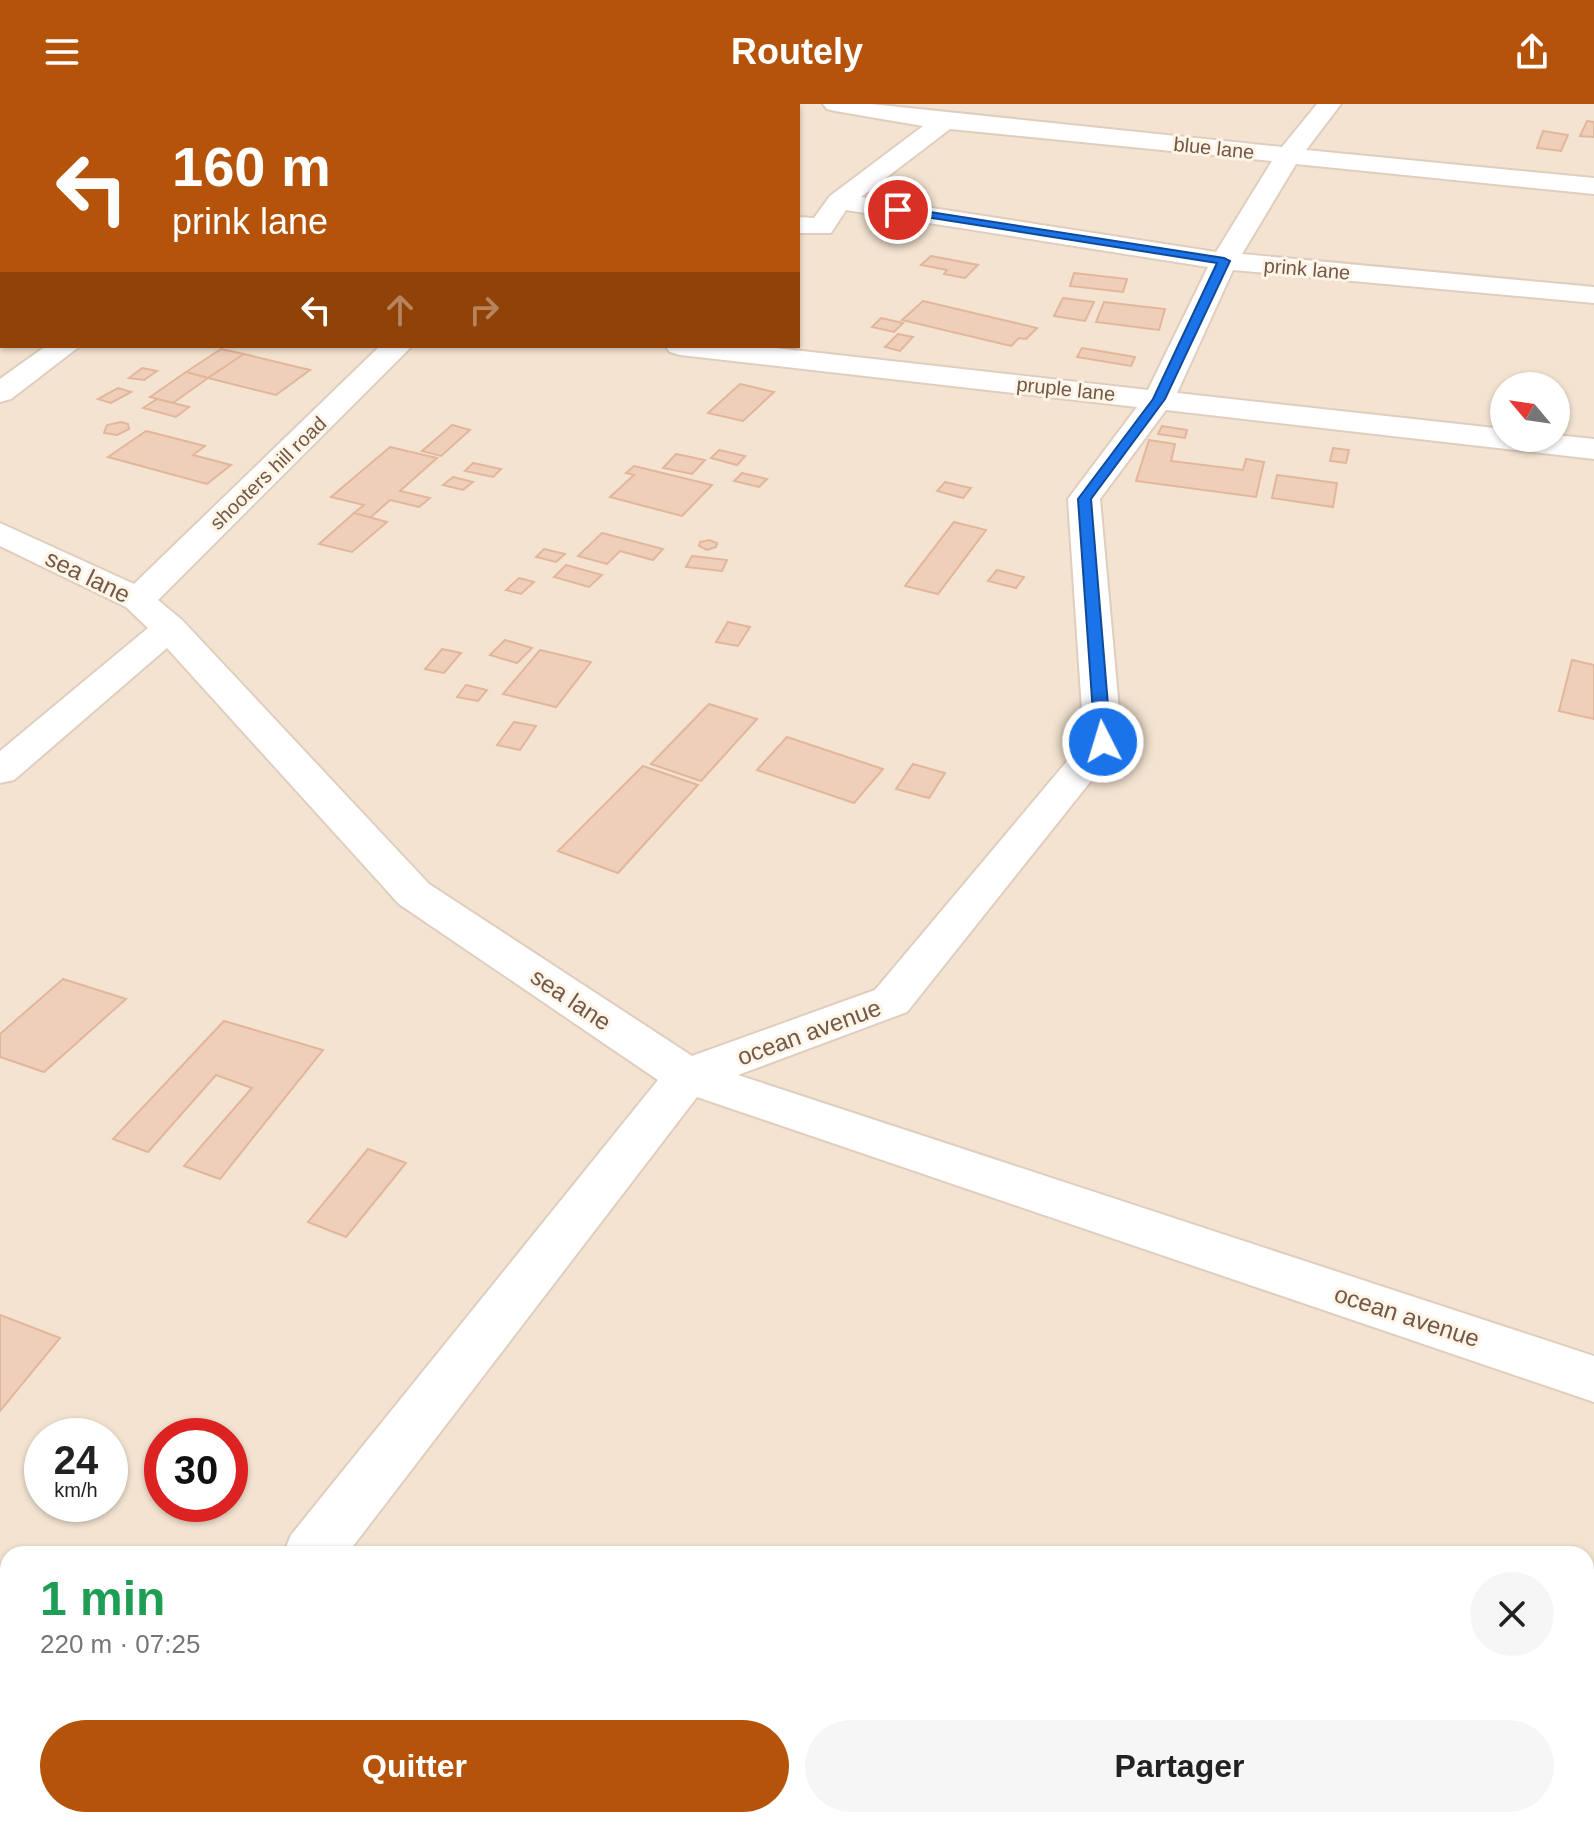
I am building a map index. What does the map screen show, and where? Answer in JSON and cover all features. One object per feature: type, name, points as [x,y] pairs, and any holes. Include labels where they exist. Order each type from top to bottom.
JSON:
[{"type":"street","name":"blue lane","points":[[835,104],[895,116],[1594,186]]},
{"type":"street","name":"ocean avenue","points":[[687,1076],[891,1001],[1103,742],[1084,499],[1159,399],[1224,261],[1288,156],[1329,104]]},
{"type":"street","points":[[800,248],[810,226],[945,121]]},
{"type":"street","name":"prink lane","points":[[839,201],[1224,261],[1594,295]]},
{"type":"street","points":[[0,393],[62,348]]},
{"type":"street","name":"shooters hill road","points":[[0,771],[153,614],[395,348]]},
{"type":"street","name":"pruple lane","points":[[704,348],[1594,449]]},
{"type":"street","name":"sea lane","points":[[0,533],[153,614],[414,894],[687,1076]]},
{"type":"street","points":[[318,1546],[687,1076]]},
{"type":"street","name":"ocean avenue","points":[[687,1076],[1594,1379]]},
{"type":"shaded area","points":[[800,104],[1594,104],[1594,1546],[0,1546],[0,348],[800,348]]},
{"type":"building","points":[[1587,121],[1594,122],[1594,137],[1580,136]]},
{"type":"building","points":[[1543,131],[1568,135],[1561,151],[1537,148]]},
{"type":"building","points":[[931,256],[978,265],[965,278],[944,274],[947,270],[921,265]]},
{"type":"building","points":[[1074,273],[1127,279],[1123,292],[1070,286]]},
{"type":"building","points":[[1063,298],[1094,302],[1085,321],[1054,316]]},
{"type":"building","points":[[923,301],[1037,328],[1026,339],[1019,338],[1011,346],[902,320]]},
{"type":"building","points":[[1104,302],[1165,309],[1159,330],[1096,322]]},
{"type":"building","points":[[881,318],[903,323],[894,332],[872,327]]},
{"type":"building","points":[[898,334],[913,337],[900,351],[885,347]]},
{"type":"building","points":[[1082,348],[1135,357],[1131,366],[1077,357]]},
{"type":"building","points":[[221,349],[244,354],[208,378],[186,372]]},
{"type":"building","points":[[244,354],[310,370],[276,395],[208,378]]},
{"type":"building","points":[[142,368],[157,371],[144,380],[129,378]]},
{"type":"building","points":[[186,372],[208,378],[173,403],[150,397]]},
{"type":"building","points":[[740,384],[774,392],[743,421],[708,413]]},
{"type":"building","points":[[118,388],[131,392],[111,403],[98,399]]},
{"type":"building","points":[[157,399],[189,407],[176,417],[143,408]]},
{"type":"building","points":[[128,424],[129,429],[117,435],[104,433],[107,425]]},
{"type":"building","points":[[452,425],[470,430],[441,456],[422,451]]},
{"type":"building","points":[[1162,426],[1187,430],[1185,438],[1158,434]]},
{"type":"building","points":[[146,431],[205,446],[193,455],[231,465],[207,484],[108,457]]},
{"type":"building","points":[[1149,440],[1175,444],[1171,461],[1243,470],[1246,459],[1264,462],[1256,497],[1136,481]]},
{"type":"building","points":[[390,447],[437,458],[400,491],[430,498],[419,507],[390,500],[370,518],[354,513],[364,505],[331,497]]},
{"type":"building","points":[[1333,448],[1349,450],[1346,463],[1330,461]]},
{"type":"building","points":[[719,450],[745,456],[737,465],[711,458]]},
{"type":"building","points":[[676,454],[705,460],[692,474],[663,468]]},
{"type":"building","points":[[473,463],[501,469],[493,477],[465,471]]},
{"type":"building","points":[[634,466],[712,485],[682,516],[610,497],[634,475],[626,473]]},
{"type":"building","points":[[742,473],[767,479],[759,487],[734,481]]},
{"type":"building","points":[[1277,475],[1337,483],[1333,507],[1272,498]]},
{"type":"building","points":[[453,477],[473,482],[463,490],[443,485]]},
{"type":"building","points":[[945,482],[971,488],[963,498],[937,491]]},
{"type":"building","points":[[354,513],[387,522],[352,552],[319,544]]},
{"type":"building","points":[[954,522],[986,530],[938,594],[905,586]]},
{"type":"building","points":[[602,533],[663,549],[653,560],[620,551],[607,564],[578,556]]},
{"type":"building","points":[[709,540],[717,543],[716,547],[707,550],[699,546],[700,542]]},
{"type":"building","points":[[544,549],[565,554],[556,562],[536,557]]},
{"type":"building","points":[[692,556],[727,560],[722,571],[686,567]]},
{"type":"building","points":[[566,565],[602,575],[589,587],[554,577]]},
{"type":"building","points":[[997,570],[1024,577],[1016,588],[988,581]]},
{"type":"building","points":[[519,578],[534,582],[521,594],[506,590]]},
{"type":"building","points":[[728,622],[750,627],[738,646],[716,642]]},
{"type":"building","points":[[505,640],[532,648],[517,663],[490,655]]},
{"type":"building","points":[[442,649],[461,653],[444,673],[425,669]]},
{"type":"building","points":[[540,650],[591,662],[556,707],[503,694]]},
{"type":"building","points":[[1572,660],[1594,665],[1594,719],[1559,711]]},
{"type":"building","points":[[466,685],[487,690],[478,701],[457,697]]},
{"type":"building","points":[[709,704],[757,719],[701,781],[651,764]]},
{"type":"building","points":[[514,722],[536,726],[520,750],[497,745]]},
{"type":"building","points":[[787,737],[883,769],[854,803],[757,770]]},
{"type":"building","points":[[913,764],[945,773],[929,798],[896,789]]},
{"type":"building","points":[[643,766],[698,785],[618,873],[558,851]]},
{"type":"building","points":[[63,979],[126,999],[44,1072],[0,1057],[0,1034]]},
{"type":"building","points":[[224,1021],[323,1050],[220,1179],[184,1166],[252,1088],[216,1075],[148,1152],[113,1139]]},
{"type":"building","points":[[368,1149],[406,1163],[346,1237],[308,1222]]},
{"type":"building","points":[[0,1315],[60,1338],[0,1411]]},
{"type":"route","points":[[898,210],[1224,261],[1159,399],[1084,499],[1103,742]]}]
